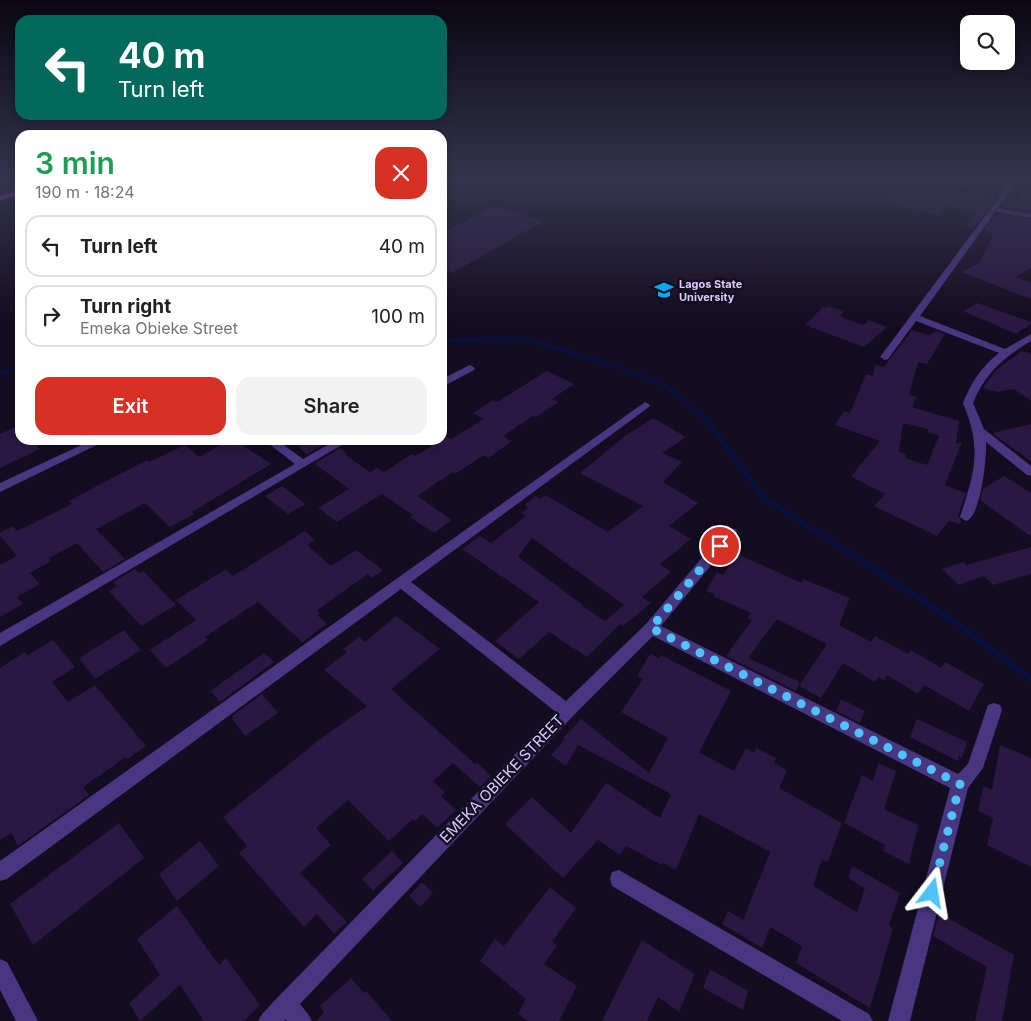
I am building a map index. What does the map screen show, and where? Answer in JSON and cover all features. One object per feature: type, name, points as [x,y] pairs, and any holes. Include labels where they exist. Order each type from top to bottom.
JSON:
[{"type":"street","points":[[885,357],[981,228]]},
{"type":"street","points":[[913,317],[1007,353]]},
{"type":"street","points":[[966,517],[978,478],[980,455],[979,432],[968,403],[974,386],[984,370],[1030,339]]},
{"type":"street","points":[[447,381],[470,368]]},
{"type":"street","points":[[0,872],[645,405]]},
{"type":"street","points":[[979,432],[1031,472]]},
{"type":"street","points":[[0,488],[90,445]]},
{"type":"street","points":[[277,445],[302,464]]},
{"type":"street","points":[[0,640],[335,445]]},
{"type":"street","name":"EMEKA OBIEKE STREET","points":[[269,1021],[567,711],[651,628],[731,532]]},
{"type":"street","points":[[401,582],[567,711]]},
{"type":"street","points":[[651,628],[960,784]]},
{"type":"street","points":[[899,1021],[960,784],[975,768],[994,710]]},
{"type":"street","points":[[618,879],[862,1021]]},
{"type":"street","points":[[0,969],[27,1021]]},
{"type":"street","points":[[286,1003],[301,1021]]},
{"type":"building","points":[[453,228],[532,228],[452,273],[447,271],[447,230]]},
{"type":"building","points":[[986,228],[1031,228],[1031,268],[1015,277],[1031,283],[1031,299],[962,272],[979,263],[994,234],[983,231]]},
{"type":"building","points":[[977,303],[1031,322],[1031,324],[1016,334],[963,311]]},
{"type":"building","points":[[828,306],[844,311],[839,316],[864,325],[869,320],[887,327],[864,347],[805,325],[823,307],[826,308]]},
{"type":"building","points":[[912,330],[929,335],[936,331],[945,334],[927,364],[918,362],[909,395],[917,397],[912,407],[959,421],[956,444],[962,442],[945,485],[966,493],[958,516],[961,520],[960,524],[949,521],[937,536],[874,506],[885,494],[852,477],[852,475],[880,441],[835,425],[844,411],[850,413],[866,374],[873,376],[875,365],[884,367]],"holes":[[[903,423],[928,429],[927,432],[939,436],[927,465],[905,458],[906,454],[899,452]]]},
{"type":"building","points":[[1022,351],[1031,354],[1031,401],[1014,389],[997,392],[983,388],[996,370]]},
{"type":"building","points":[[547,371],[574,384],[552,399],[559,402],[536,417],[533,416],[503,436],[512,441],[488,458],[484,455],[455,474],[453,472],[417,496],[452,520],[434,533],[410,517],[413,515],[382,494],[337,522],[318,508],[349,489],[315,464],[340,448],[347,454],[345,455],[370,472],[377,468],[384,472],[412,454],[415,456],[434,445],[447,445],[447,437],[451,439],[484,419],[473,413],[493,400],[497,402]]},
{"type":"building","points":[[653,418],[686,437],[662,453],[682,462],[663,482],[698,503],[669,526],[691,539],[660,564],[671,572],[642,597],[651,603],[623,626],[620,624],[587,657],[549,632],[519,659],[495,641],[539,602],[462,549],[480,536],[491,543],[526,516],[521,513],[528,508],[524,505],[536,496],[540,499],[546,495],[608,532],[643,506],[580,473],[625,436]],"holes":[[[532,538],[624,605],[605,621],[582,606],[518,557]]]},
{"type":"building","points":[[1031,424],[1031,461],[992,433]]},
{"type":"building","points":[[15,427],[15,445],[36,445],[40,449],[0,468],[0,434]]},
{"type":"building","points":[[185,445],[199,457],[221,445],[242,445],[271,464],[192,512],[194,514],[170,527],[145,503],[96,529],[125,559],[103,572],[77,543],[49,558],[51,561],[30,573],[40,584],[17,597],[23,604],[0,617],[0,565],[17,556],[0,536],[0,533],[13,526],[17,531],[72,504],[69,501],[147,460],[149,462]]},
{"type":"building","points":[[300,445],[323,445],[307,454],[298,447],[301,446]]},
{"type":"building","points":[[1004,476],[1031,493],[1031,537],[980,500],[983,489]]},
{"type":"building","points":[[282,486],[306,504],[288,514],[265,496]]},
{"type":"building","points":[[305,531],[315,540],[307,545],[331,566],[356,550],[383,570],[372,578],[368,574],[317,610],[320,613],[317,615],[327,624],[302,642],[258,602],[205,637],[208,640],[166,668],[150,650],[196,620],[176,600],[226,569],[233,576]]},
{"type":"building","points":[[1031,547],[1031,574],[993,585],[984,576],[959,585],[942,569],[963,562],[966,565]]},
{"type":"building","points":[[737,554],[802,583],[803,579],[850,598],[839,625],[871,642],[875,636],[908,654],[911,650],[941,668],[945,662],[984,684],[969,711],[924,685],[918,694],[887,675],[884,680],[878,677],[875,682],[843,663],[821,698],[799,686],[827,644],[777,619],[748,658],[800,682],[796,691],[726,656],[752,620],[747,618],[751,613],[706,591],[717,572],[723,575]]},
{"type":"building","points":[[135,569],[139,573],[143,571],[176,605],[141,626],[109,591],[117,586],[113,582]]},
{"type":"building","points":[[396,616],[440,649],[391,689],[491,776],[480,787],[453,763],[433,781],[445,792],[441,796],[456,810],[437,828],[422,814],[415,821],[413,819],[389,841],[348,800],[316,828],[331,845],[300,873],[347,922],[334,934],[317,914],[304,927],[239,853],[247,846],[223,817],[319,740],[367,706],[324,670],[347,652],[343,649],[359,637],[365,642]]},
{"type":"building","points":[[124,630],[141,650],[95,679],[79,658]]},
{"type":"building","points":[[53,640],[75,667],[52,682],[68,702],[95,685],[146,746],[127,759],[126,757],[83,787],[89,795],[18,846],[11,833],[0,840],[0,668],[25,652],[28,655]]},
{"type":"building","points":[[264,653],[274,662],[220,702],[210,691]]},
{"type":"building","points":[[650,654],[659,658],[661,655],[731,691],[699,752],[734,771],[746,748],[754,753],[757,748],[776,758],[774,763],[787,770],[779,788],[842,823],[828,862],[822,859],[813,886],[857,912],[865,888],[848,878],[852,866],[900,893],[889,925],[893,928],[870,1008],[796,963],[802,946],[770,927],[762,948],[722,924],[728,911],[743,920],[770,852],[699,814],[676,870],[663,863],[662,865],[626,846],[620,855],[598,840],[563,878],[505,824],[532,797],[571,833],[606,783],[660,818],[671,794],[578,745],[566,766],[551,755],[565,739],[563,738],[581,719],[649,773],[668,738],[621,712],[643,679],[637,676]]},
{"type":"building","points":[[262,694],[278,713],[245,736],[232,719],[234,718],[232,716]]},
{"type":"building","points":[[841,699],[865,711],[860,723],[836,711]]},
{"type":"building","points":[[917,719],[967,742],[962,758],[959,756],[958,761],[910,737]]},
{"type":"building","points":[[1000,745],[1031,758],[1031,867],[987,845],[993,818],[978,811],[983,786],[992,790]]},
{"type":"building","points":[[878,763],[896,771],[884,809],[918,825],[909,864],[883,851],[885,845],[844,823],[862,775],[873,781]]},
{"type":"building","points":[[119,823],[144,858],[33,945],[10,904]]},
{"type":"building","points":[[200,841],[219,866],[177,901],[159,874]]},
{"type":"building","points":[[392,851],[403,863],[373,891],[362,879]]},
{"type":"building","points":[[422,882],[433,893],[420,907],[409,896]]},
{"type":"building","points":[[550,887],[576,908],[552,942],[557,946],[544,964],[577,986],[559,1021],[528,1021],[518,1014],[526,999],[480,961],[495,939],[504,946]]},
{"type":"building","points":[[177,906],[219,965],[226,958],[260,1005],[244,1021],[204,1021],[180,985],[140,1021],[129,1003],[160,975],[137,939]]},
{"type":"building","points":[[939,913],[1014,955],[1002,1021],[975,1021],[987,967],[933,936]]},
{"type":"building","points":[[642,940],[695,974],[679,1012],[658,997],[647,1021],[602,1021]]},
{"type":"building","points":[[710,969],[748,991],[743,1010],[703,988]]},
{"type":"building","points":[[351,978],[364,993],[366,991],[392,1021],[316,1021],[324,1012],[320,1006]]},
{"type":"waterway","points":[[447,340],[527,339],[615,366],[665,385],[695,410]]},
{"type":"waterway","points":[[0,373],[15,369]]},
{"type":"waterway","points":[[694,409],[706,419],[763,497],[876,570]]},
{"type":"waterway","points":[[874,569],[948,617],[1031,679]]},
{"type":"place","name":"Lagos State University","points":[[664,290]]},
{"type":"route","points":[[720,546],[651,628],[960,784],[932,893]]}]
